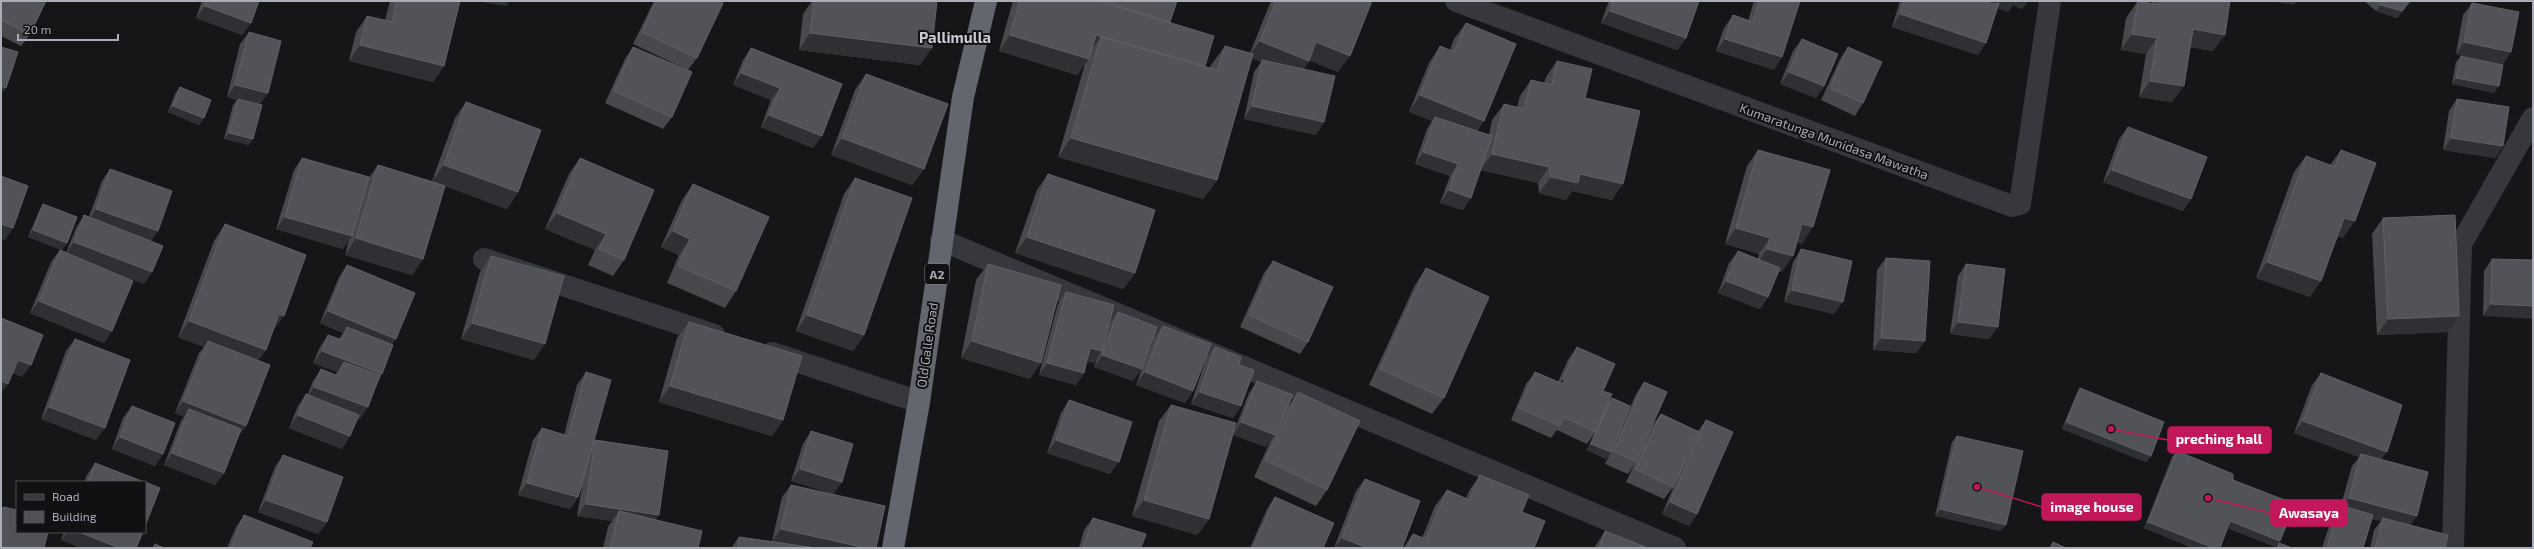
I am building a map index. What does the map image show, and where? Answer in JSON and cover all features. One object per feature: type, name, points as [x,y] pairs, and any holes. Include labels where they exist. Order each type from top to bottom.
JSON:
[{"type":"highway","name":"Old Galle Road","points":[[893,548],[919,402],[941,240],[963,97],[986,1]]},
{"type":"street","name":"Kumaratunga Munidasa Mawatha","points":[[1456,1],[2012,206],[2020,204],[2050,1]]},
{"type":"street","points":[[2453,548],[2461,244],[2533,118]]},
{"type":"street","points":[[941,240],[1675,548]]},
{"type":"street","points":[[484,259],[732,340]]},
{"type":"street","points":[[754,348],[919,402]]},
{"type":"building","points":[[1,1],[46,1],[30,34],[1,20]]},
{"type":"building","points":[[206,1],[259,1],[251,23],[205,6]]},
{"type":"building","points":[[397,1],[460,1],[444,66],[360,45],[367,16],[392,22]]},
{"type":"building","points":[[656,1],[720,1],[723,3],[697,58],[642,32]]},
{"type":"building","points":[[814,1],[937,1],[932,48],[810,33]]},
{"type":"building","points":[[1020,1],[1099,1],[1214,36],[1205,66],[1096,35],[1089,59],[1010,35]]},
{"type":"building","points":[[1107,1],[1177,1],[1170,22],[1106,3]]},
{"type":"building","points":[[1276,1],[1372,1],[1350,56],[1316,42],[1309,61],[1260,41]]},
{"type":"building","points":[[1613,1],[1699,1],[1686,38],[1610,11]]},
{"type":"building","points":[[1759,1],[1800,1],[1782,57],[1725,39],[1733,15],[1753,22]]},
{"type":"building","points":[[1904,1],[1985,1],[1992,4],[1999,3],[1986,43],[1900,14]]},
{"type":"building","points":[[2138,1],[2159,5],[2160,1],[2230,1],[2225,35],[2193,29],[2184,86],[2150,81],[2157,38],[2132,34]]},
{"type":"building","points":[[2376,1],[2410,1],[2402,11],[2381,5]]},
{"type":"building","points":[[2472,3],[2519,12],[2511,52],[2464,42]]},
{"type":"building","points":[[1466,23],[1516,44],[1484,121],[1420,95],[1440,46],[1454,52]]},
{"type":"building","points":[[249,32],[281,41],[268,93],[235,85]]},
{"type":"building","points":[[1101,37],[1217,70],[1225,46],[1253,54],[1217,180],[1071,138]]},
{"type":"building","points":[[1802,39],[1838,54],[1824,86],[1789,72]]},
{"type":"building","points":[[1,47],[18,52],[6,88],[1,86]]},
{"type":"building","points":[[633,47],[692,72],[672,117],[614,91]]},
{"type":"building","points":[[1848,47],[1882,62],[1863,103],[1830,88]]},
{"type":"building","points":[[751,48],[842,84],[822,136],[769,115],[780,88],[741,73]]},
{"type":"building","points":[[2461,56],[2503,65],[2499,86],[2456,78]]},
{"type":"building","points":[[1262,60],[1335,76],[1324,122],[1252,106]]},
{"type":"building","points":[[1557,61],[1592,69],[1585,98],[1640,111],[1623,184],[1580,174],[1578,183],[1551,177],[1549,167],[1492,154],[1504,104],[1524,109],[1531,80],[1552,85]]},
{"type":"building","points":[[866,74],[948,104],[924,169],[842,138]]},
{"type":"building","points":[[180,87],[211,100],[204,118],[173,106]]},
{"type":"building","points":[[238,99],[262,105],[253,139],[229,133]]},
{"type":"building","points":[[2457,99],[2509,107],[2503,146],[2451,138]]},
{"type":"building","points":[[466,102],[541,130],[518,192],[444,165]]},
{"type":"building","points":[[1435,117],[1492,136],[1471,198],[1449,190],[1458,164],[1423,152]]},
{"type":"building","points":[[2128,127],[2207,157],[2191,199],[2112,170]]},
{"type":"building","points":[[1758,150],[1830,170],[1813,227],[1802,224],[1793,256],[1767,249],[1770,238],[1736,228]]},
{"type":"building","points":[[2341,150],[2376,163],[2355,221],[2344,218],[2321,281],[2267,262],[2306,156],[2335,167]]},
{"type":"building","points":[[302,158],[369,177],[352,236],[285,217]]},
{"type":"building","points":[[580,158],[654,190],[624,260],[599,249],[606,234],[557,213]]},
{"type":"building","points":[[378,165],[445,186],[423,259],[356,238]]},
{"type":"building","points":[[110,169],[172,191],[158,231],[96,209]]},
{"type":"building","points":[[1048,174],[1155,210],[1135,273],[1027,237]]},
{"type":"building","points":[[1,176],[28,186],[13,228],[1,224]]},
{"type":"building","points":[[855,178],[912,198],[864,335],[807,315]]},
{"type":"building","points":[[693,184],[769,217],[736,291],[678,266],[690,239],[673,231]]},
{"type":"building","points":[[43,204],[77,217],[67,243],[33,230]]},
{"type":"building","points":[[84,215],[163,246],[152,272],[74,242]]},
{"type":"building","points":[[2455,215],[2459,316],[2388,319],[2383,218]]},
{"type":"building","points":[[225,224],[306,255],[284,316],[279,314],[266,350],[189,321]]},
{"type":"building","points":[[1801,249],[1852,261],[1843,302],[1792,290]]},
{"type":"building","points":[[60,250],[133,281],[112,331],[39,301]]},
{"type":"building","points":[[1738,251],[1780,268],[1768,297],[1726,281]]},
{"type":"building","points":[[491,256],[564,276],[545,344],[472,323]]},
{"type":"building","points":[[1886,258],[1930,261],[1925,341],[1881,338]]},
{"type":"building","points":[[2492,259],[2533,260],[2533,306],[2491,304]]},
{"type":"building","points":[[1273,261],[1333,287],[1308,342],[1249,315]]},
{"type":"building","points":[[988,264],[1061,285],[1041,363],[972,341]]},
{"type":"building","points":[[1966,264],[2005,269],[1998,327],[1958,322]]},
{"type":"building","points":[[347,265],[415,293],[396,339],[328,311]]},
{"type":"building","points":[[1426,268],[1489,297],[1444,398],[1380,369]]},
{"type":"building","points":[[1066,292],[1114,305],[1102,351],[1090,348],[1084,373],[1047,363]]},
{"type":"building","points":[[1118,312],[1157,327],[1142,369],[1102,355]]},
{"type":"building","points":[[1,318],[43,335],[31,365],[18,360],[8,384],[1,381]]},
{"type":"building","points":[[689,322],[802,356],[783,420],[670,386]]},
{"type":"building","points":[[1163,326],[1211,344],[1193,391],[1145,372]]},
{"type":"building","points":[[347,327],[393,345],[382,374],[322,351],[328,335],[342,340]]},
{"type":"building","points":[[75,339],[130,360],[105,428],[49,407]]},
{"type":"building","points":[[208,341],[270,365],[246,426],[183,401]]},
{"type":"building","points":[[1215,347],[1241,357],[1239,365],[1254,370],[1241,406],[1200,392]]},
{"type":"building","points":[[1577,347],[1615,364],[1603,391],[1612,394],[1596,432],[1563,417],[1560,426],[1519,408],[1535,372],[1563,384],[1565,380],[1563,379]]},
{"type":"building","points":[[344,362],[380,375],[368,407],[314,387],[321,369],[338,376]]},
{"type":"building","points":[[586,372],[611,380],[578,497],[527,483],[542,428],[568,436]]},
{"type":"building","points":[[2321,373],[2402,405],[2387,452],[2303,421]]},
{"type":"building","points":[[1257,381],[1293,395],[1275,435],[1241,422]]},
{"type":"building","points":[[1644,382],[1667,392],[1636,462],[1614,451]]},
{"type":"building","points":[[2080,388],[2164,422],[2151,456],[2066,422]]},
{"type":"building","points":[[1298,392],[1360,421],[1327,490],[1265,460]]},
{"type":"building","points":[[306,394],[359,415],[350,436],[298,415]]},
{"type":"building","points":[[1612,398],[1630,406],[1611,452],[1591,444]]},
{"type":"building","points":[[1069,400],[1132,422],[1119,462],[1056,440]]},
{"type":"building","points":[[1171,405],[1236,423],[1209,519],[1144,500]]},
{"type":"building","points":[[132,406],[175,423],[163,454],[120,437]]},
{"type":"building","points":[[189,409],[241,429],[224,473],[172,453]]},
{"type":"building","points":[[1661,414],[1699,432],[1673,487],[1635,469]]},
{"type":"building","points":[[1706,420],[1733,432],[1697,514],[1670,502]]},
{"type":"building","points":[[811,431],[853,444],[842,482],[800,469]]},
{"type":"building","points":[[1957,436],[2023,451],[2006,525],[1940,509]]},
{"type":"building","points":[[595,440],[668,451],[659,515],[586,504]]},
{"type":"building","points":[[2177,451],[2233,474],[2233,480],[2295,504],[2280,541],[2230,521],[2220,548],[2214,548],[2148,522]]},
{"type":"building","points":[[2361,454],[2428,472],[2417,516],[2349,498]]},
{"type":"building","points":[[283,455],[343,477],[327,522],[266,500]]},
{"type":"building","points":[[95,463],[141,481],[88,481]]},
{"type":"building","points":[[1480,475],[1529,495],[1522,512],[1545,521],[1534,548],[1407,548],[1413,534],[1426,539],[1447,490],[1469,500]]},
{"type":"building","points":[[1365,479],[1420,501],[1402,548],[1368,548],[1342,538]]},
{"type":"building","points":[[146,482],[160,488],[146,523]]},
{"type":"building","points":[[791,485],[885,506],[876,548],[866,548],[781,529]]},
{"type":"building","points":[[1275,497],[1334,523],[1323,548],[1253,548]]},
{"type":"building","points":[[2340,505],[2373,515],[2363,548],[2327,548]]},
{"type":"building","points":[[3,507],[16,510],[16,533],[48,533],[44,548],[1,548],[1,514]]},
{"type":"building","points":[[619,511],[702,531],[698,548],[610,548]]},
{"type":"building","points":[[244,515],[313,542],[310,548],[231,548]]},
{"type":"building","points":[[1093,518],[1146,534],[1141,548],[1083,548]]},
{"type":"building","points":[[2383,518],[2448,535],[2445,548],[2375,548]]},
{"type":"building","points":[[1605,531],[1648,548],[1599,548]]},
{"type":"building","points":[[82,533],[143,533],[136,548],[120,548]]},
{"type":"building","points":[[739,537],[816,548],[738,548]]},
{"type":"building","points":[[2053,542],[2066,548],[2050,548]]},
{"type":"building","points":[[2279,543],[2292,548],[2277,548]]},
{"type":"building","points":[[155,544],[164,548],[153,548]]},
{"type":"place","name":"preching hall","points":[[2111,429]]},
{"type":"place","name":"image house","points":[[1977,487]]},
{"type":"place","name":"Awasaya","points":[[2208,498]]},
{"type":"district","name":"Pallimulla","points":[[955,37]]}]
